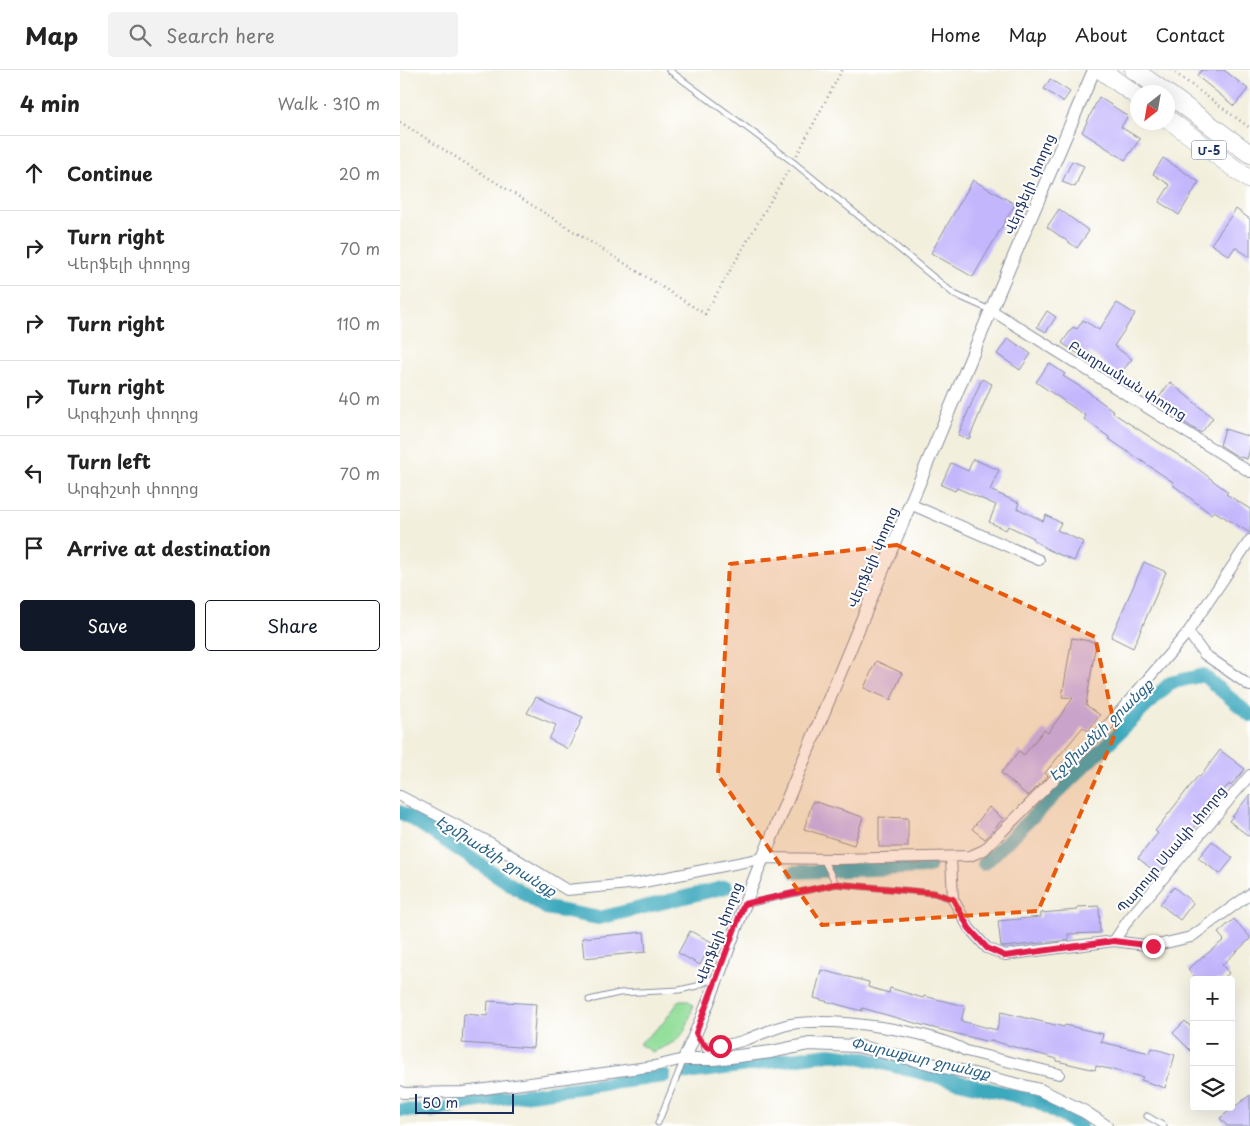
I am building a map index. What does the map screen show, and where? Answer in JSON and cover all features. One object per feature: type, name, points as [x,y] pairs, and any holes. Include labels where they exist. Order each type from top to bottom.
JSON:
[{"type":"highway","points":[[1101,70],[1130,91]]},
{"type":"highway","name":"Մ-5","points":[[1134,70],[1155,85]]},
{"type":"highway","name":"Մ-5","points":[[1175,100],[1250,154]]},
{"type":"highway","name":"Մ-5","points":[[1175,124],[1250,180]]},
{"type":"street","name":"Վերֆելի փողոց","points":[[684,1059],[696,1033],[763,858],[991,310],[1094,70]]},
{"type":"street","name":"Բաղրամյան փողոց","points":[[991,310],[1250,472]]},
{"type":"street","points":[[910,504],[1039,560]]},
{"type":"street","points":[[400,796],[489,842],[567,890],[639,883],[763,858],[824,862],[970,856],[984,850],[1111,722],[1188,632],[1250,540]]},
{"type":"street","points":[[1188,632],[1204,654],[1250,686]]},
{"type":"street","name":"Պարույր Սևակի փողոց","points":[[1114,941],[1128,920],[1250,775]]},
{"type":"street","points":[[951,858],[953,899],[969,928],[987,948],[1005,956],[1114,941],[1153,946],[1191,937],[1250,894]]},
{"type":"street","points":[[707,1048],[734,1043],[790,1024],[836,1022],[908,1032],[953,1044],[966,1051],[1059,1074]]},
{"type":"street","points":[[696,1033],[707,1048],[722,1058]]},
{"type":"street","points":[[401,1092],[463,1092],[654,1066],[684,1059],[722,1058],[771,1052],[809,1044],[856,1046],[1040,1090],[1085,1112],[1106,1126]]},
{"type":"lane","points":[[669,70],[793,162],[954,294],[991,310]]},
{"type":"lane","points":[[824,862],[835,882]]},
{"type":"lane","points":[[744,904],[835,882],[934,893],[953,899]]},
{"type":"lane","points":[[589,1000],[619,993],[679,990],[698,986],[717,977]]},
{"type":"lane","points":[[658,1123],[684,1059]]},
{"type":"lane","points":[[1147,1116],[1164,1126]]},
{"type":"path","points":[[400,122],[705,314],[793,162],[842,70]]},
{"type":"path","points":[[1171,70],[1250,128]]},
{"type":"highlighted area","points":[[897,545],[1095,637],[1116,732],[1038,911],[822,925],[718,775],[730,564]]},
{"type":"green space","points":[[680,1000],[688,1000],[693,1005],[688,1024],[681,1036],[670,1044],[652,1052],[639,1044],[663,1023]]},
{"type":"building","points":[[1202,70],[1224,70],[1248,89],[1234,106],[1197,76]]},
{"type":"building","points":[[1050,79],[1070,92],[1063,102],[1044,89]]},
{"type":"building","points":[[1099,97],[1128,116],[1121,127],[1140,139],[1125,160],[1082,132]]},
{"type":"building","points":[[1163,158],[1199,182],[1179,215],[1159,202],[1170,185],[1153,174]]},
{"type":"building","points":[[1072,161],[1084,166],[1075,187],[1062,182]]},
{"type":"building","points":[[973,180],[1015,204],[973,277],[931,253]]},
{"type":"building","points":[[1059,209],[1089,231],[1077,248],[1047,227]]},
{"type":"building","points":[[1236,209],[1250,219],[1250,257],[1235,247],[1229,256],[1211,244]]},
{"type":"building","points":[[1117,303],[1135,314],[1114,346],[1132,359],[1119,375],[1090,352],[1086,359],[1062,343],[1073,327],[1077,329],[1083,320],[1099,330]]},
{"type":"building","points":[[1047,311],[1056,317],[1046,332],[1037,327]]},
{"type":"building","points":[[1008,338],[1031,354],[1020,370],[997,354]]},
{"type":"building","points":[[1049,363],[1065,374],[1063,376],[1114,411],[1113,413],[1189,462],[1228,492],[1226,494],[1250,509],[1250,533],[1214,511],[1211,514],[1172,484],[1173,482],[1109,439],[1109,437],[1084,419],[1086,416],[1036,382]]},
{"type":"building","points":[[982,379],[992,384],[969,439],[958,435]]},
{"type":"building","points":[[1170,382],[1213,418],[1201,433],[1182,421],[1157,400]]},
{"type":"building","points":[[1225,429],[1250,437],[1250,449],[1247,459],[1237,456],[1220,445]]},
{"type":"building","points":[[973,459],[999,470],[990,490],[1019,503],[1017,508],[1043,521],[1046,515],[1061,523],[1057,530],[1083,542],[1074,561],[1049,550],[1033,540],[1034,538],[1008,526],[1006,530],[989,522],[996,505],[957,488],[955,491],[941,485],[951,463],[968,471]]},
{"type":"building","points":[[1144,562],[1166,572],[1133,648],[1111,637]]},
{"type":"building","points":[[1072,638],[1096,642],[1086,705],[1100,715],[1088,731],[1083,727],[1045,773],[1048,776],[1028,796],[1001,773],[1019,751],[1024,755],[1044,730],[1048,733],[1073,698],[1062,697]]},
{"type":"building","points":[[876,661],[902,673],[891,700],[864,688]]},
{"type":"building","points":[[536,697],[583,717],[568,749],[549,739],[556,725],[527,713]]},
{"type":"building","points":[[1220,750],[1245,769],[1231,786],[1229,784],[1158,874],[1138,858],[1158,833],[1155,831]]},
{"type":"building","points":[[1250,794],[1250,837],[1229,821]]},
{"type":"building","points":[[813,801],[863,817],[854,845],[804,829]]},
{"type":"building","points":[[989,807],[1003,819],[985,839],[972,829]]},
{"type":"building","points":[[879,817],[908,818],[908,847],[879,847]]},
{"type":"building","points":[[1212,841],[1233,858],[1220,874],[1198,858]]},
{"type":"building","points":[[1174,887],[1193,903],[1180,920],[1160,904]]},
{"type":"building","points":[[1099,906],[1100,933],[1068,934],[1069,940],[1001,946],[998,921],[1041,917],[1041,913],[1077,910],[1077,907]]},
{"type":"building","points":[[1234,919],[1250,939],[1222,965],[1229,973],[1226,976],[1194,976],[1188,969],[1224,940],[1218,933]]},
{"type":"building","points":[[690,931],[712,942],[700,965],[678,953]]},
{"type":"building","points":[[644,932],[646,952],[584,958],[582,938]]},
{"type":"building","points":[[821,970],[869,982],[868,987],[889,993],[890,988],[923,998],[924,996],[965,1006],[961,1021],[997,1030],[1001,1012],[1103,1034],[1101,1042],[1150,1053],[1152,1048],[1175,1055],[1165,1088],[1141,1080],[1143,1077],[1096,1066],[1095,1070],[1057,1061],[1057,1059],[990,1040],[989,1042],[862,1008],[862,1011],[814,998]]},
{"type":"building","points":[[488,1001],[536,1004],[533,1048],[462,1043],[464,1014],[487,1016]]},
{"type":"building","points":[[1185,1021],[1190,1026],[1190,1050],[1173,1033]]},
{"type":"building","points":[[1250,1095],[1250,1126],[1227,1126],[1220,1118],[1229,1111],[1235,1111],[1235,1106]]},
{"type":"waterway","name":"Էջմիածնի ջրանցք","points":[[984,864],[1170,683],[1203,675],[1250,715]]},
{"type":"waterway","name":"Էջմիածնի ջրանցք","points":[[400,812],[546,908],[599,918],[726,887]]},
{"type":"waterway","name":"Էջմիածնի ջրանցք","points":[[795,872],[929,867]]},
{"type":"waterway","name":"Փարաքար ջրանցք","points":[[687,1073],[829,1054],[862,1058],[1036,1101],[1080,1126]]},
{"type":"waterway","name":"Փարաքար ջրանցք","points":[[400,1110],[432,1111],[472,1102],[664,1076]]},
{"type":"route","points":[[720,1046],[707,1048],[696,1033],[744,904],[836,884],[934,893],[953,899],[969,928],[987,948],[1005,956],[1114,941],[1153,946]]}]
